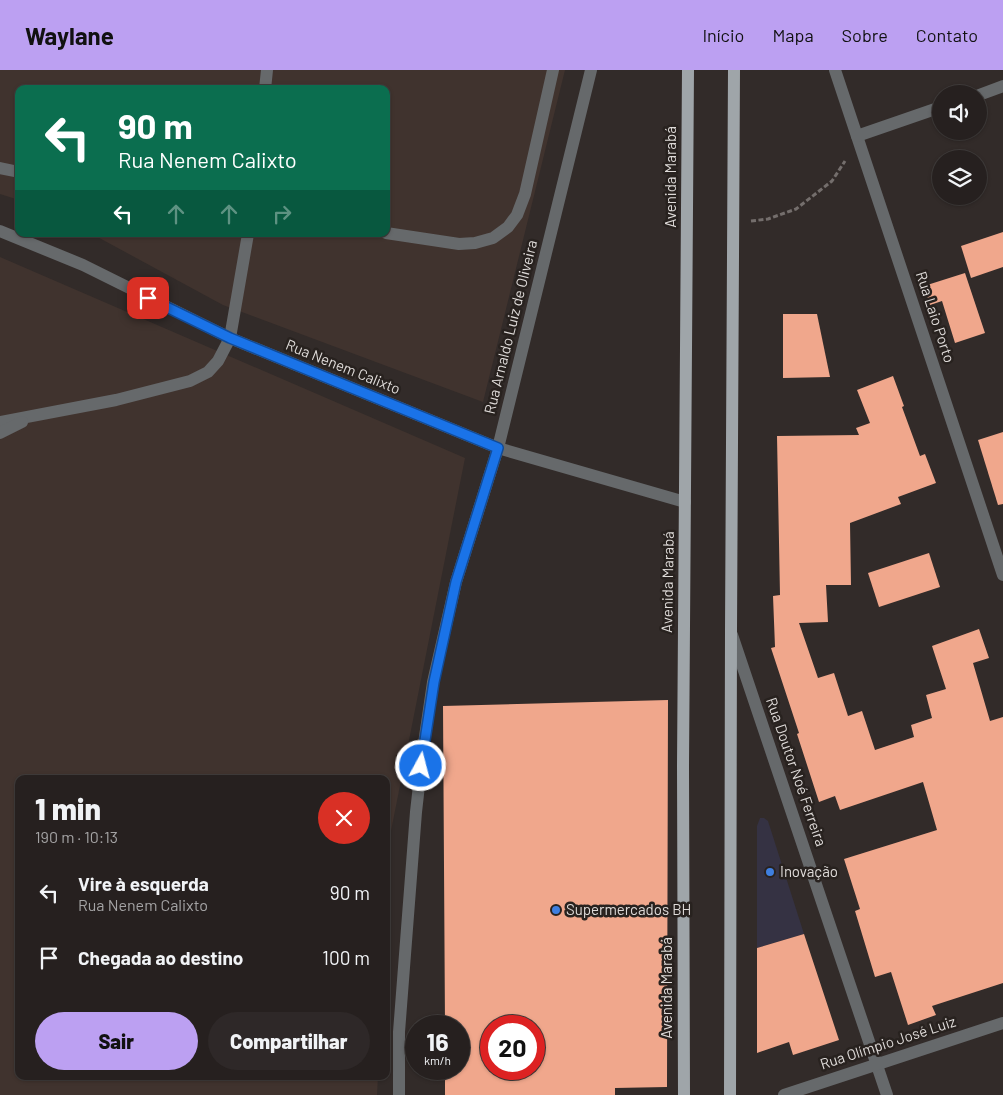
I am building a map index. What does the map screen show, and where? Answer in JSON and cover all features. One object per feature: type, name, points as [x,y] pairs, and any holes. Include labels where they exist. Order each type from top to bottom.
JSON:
[{"type":"main road","name":"Avenida Marabá","points":[[684,1095],[683,766],[688,70]]},
{"type":"main road","points":[[730,1095],[730,630],[734,70]]},
{"type":"street","points":[[265,85],[267,70]]},
{"type":"street","points":[[390,233],[459,244],[476,243],[493,238],[508,227],[517,215],[525,194],[553,70]]},
{"type":"street","name":"Rua Arnaldo Luiz de Oliveira","points":[[399,1095],[400,1023],[416,812],[423,750],[434,682],[456,582],[498,448],[591,70]]},
{"type":"street","name":"Rua Laio Porto","points":[[835,70],[1003,575]]},
{"type":"street","points":[[987,92],[1003,86]]},
{"type":"street","points":[[857,136],[932,111]]},
{"type":"street","points":[[0,168],[15,171]]},
{"type":"street","name":"Rua Nenem Calixto","points":[[0,231],[83,265],[230,338],[498,448],[685,502]]},
{"type":"street","points":[[0,422],[116,400],[190,381],[208,372],[218,361],[230,338],[247,237]]},
{"type":"street","points":[[0,433],[36,415]]},
{"type":"street","name":"Rua Doutor Noé Ferreira","points":[[730,630],[887,1095]]},
{"type":"street","name":"Rua Olímpio José Luiz","points":[[784,1095],[1003,1023]]},
{"type":"path","points":[[733,223],[768,219],[796,210],[832,181],[846,160],[857,136]]},
{"type":"shaded area","points":[[0,70],[565,70],[483,402],[223,305],[98,237],[390,237],[390,85],[15,85],[15,199],[0,194]]},
{"type":"shaded area","points":[[0,257],[465,458],[390,836],[390,775],[15,775],[15,1080],[378,1080],[377,1095],[0,1095]]},
{"type":"shaded area","points":[[760,818],[768,821],[804,934],[757,948],[757,826]]},
{"type":"building","points":[[1003,232],[1003,267],[971,278],[961,246]]},
{"type":"building","points":[[965,273],[985,333],[955,343],[942,301],[930,305],[924,286]]},
{"type":"building","points":[[783,314],[817,314],[830,377],[783,378]]},
{"type":"building","points":[[893,376],[920,456],[925,454],[936,483],[898,497],[901,504],[850,523],[851,585],[826,585],[828,622],[799,623],[818,678],[834,673],[848,716],[862,711],[875,750],[914,737],[911,725],[932,718],[926,695],[946,689],[932,646],[979,629],[989,658],[973,663],[990,721],[1003,717],[1003,983],[932,1006],[936,1015],[908,1025],[891,972],[875,977],[855,911],[860,909],[844,859],[937,830],[923,782],[840,810],[835,796],[819,802],[771,648],[775,647],[773,596],[780,595],[777,436],[859,435],[856,428],[870,423],[857,390]]},
{"type":"building","points":[[1003,432],[1003,504],[998,505],[978,440]]},
{"type":"building","points":[[929,553],[940,587],[879,607],[868,573]]},
{"type":"building","name":"Supermercados BH","points":[[668,700],[667,1087],[615,1088],[615,1095],[445,1095],[445,1080],[470,1080],[470,1015],[445,1015],[443,706]]},
{"type":"building","points":[[804,934],[839,1040],[793,1055],[789,1042],[757,1053],[757,948]]},
{"type":"place","name":"Inovação","points":[[770,872]]},
{"type":"place","name":"Supermercados BH","points":[[556,910]]},
{"type":"route","points":[[148,298],[230,338],[498,448],[456,582],[434,682],[421,766]]}]
